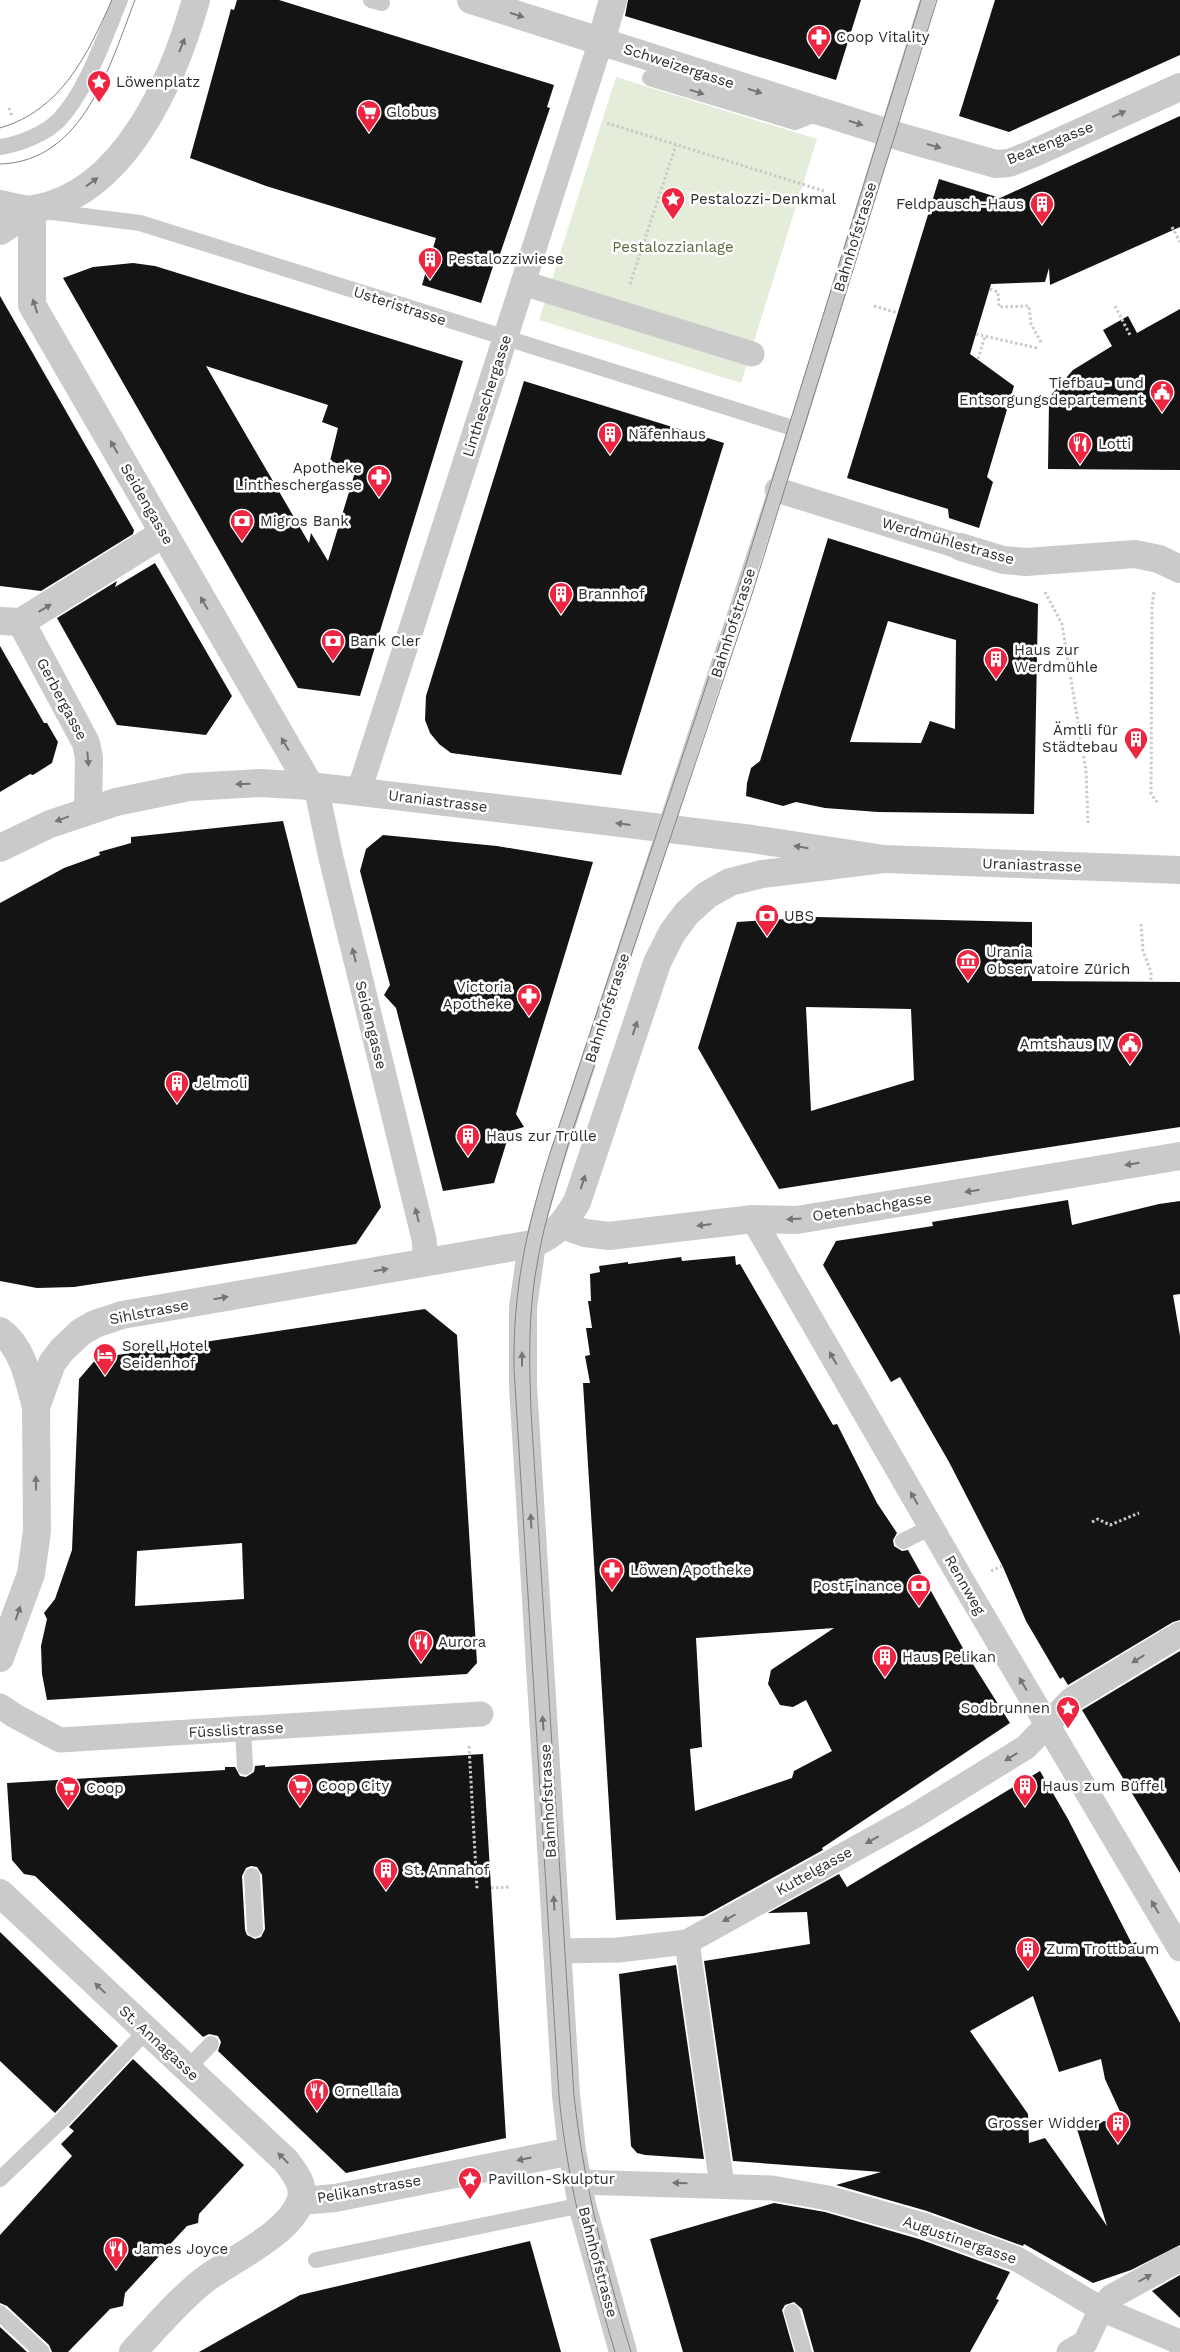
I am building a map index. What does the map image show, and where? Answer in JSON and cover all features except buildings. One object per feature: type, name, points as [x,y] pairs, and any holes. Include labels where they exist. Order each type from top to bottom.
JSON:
[{"type":"street","points":[[0,231],[32,210],[69,198],[112,165],[132,141],[164,88],[187,31],[196,0]]},
{"type":"street","name":"Schweizergasse","points":[[471,0],[887,132]]},
{"type":"street","name":"Lintheschergasse","points":[[359,791],[614,0]]},
{"type":"street","name":"Beatengasse","points":[[887,132],[996,164],[1009,163],[1180,87]]},
{"type":"street","name":"Usteristrasse","points":[[0,204],[32,210]]},
{"type":"street","name":"Seidengasse","points":[[32,210],[32,305],[313,786],[424,1239],[426,1262]]},
{"type":"street","points":[[523,283],[752,354]]},
{"type":"street","name":"Werdmühlestrasse","points":[[776,490],[1003,560],[1026,562],[1135,554],[1159,559],[1180,569]]},
{"type":"street","name":"Gerbergasse","points":[[88,810],[89,758],[86,743],[10,621],[164,533]]},
{"type":"street","name":"Uraniastrasse","points":[[0,848],[36,829],[88,810],[139,796],[188,787],[260,783],[359,791],[752,839],[884,859],[1180,870]]},
{"type":"street","name":"Uraniastrasse","points":[[562,1226],[576,1202],[656,963],[672,933],[687,913],[707,895],[730,882],[762,874],[884,859]]},
{"type":"street","name":"Oetenbachgasse","points":[[562,1226],[584,1233],[608,1236],[753,1219],[797,1220],[1180,1156]]},
{"type":"street","name":"Rennweg","points":[[753,1219],[932,1528],[1180,1949]]},
{"type":"street","points":[[532,1244],[554,1233],[562,1226]]},
{"type":"street","name":"Sihlstrasse","points":[[0,1658],[31,1574],[37,1531],[36,1407],[52,1362],[81,1332],[95,1324],[122,1315],[532,1244]]},
{"type":"street","name":"Bahnhofstrasse","points":[[532,1244],[524,1300],[522,1366],[556,1952],[572,2151],[580,2193],[623,2352]]},
{"type":"street","points":[[0,1331],[8,1337],[24,1366],[36,1407]]},
{"type":"street","name":"Kuttelgasse","points":[[556,1952],[618,1950],[688,1942],[916,1816],[1026,1747],[1071,1700],[1180,1634]]},
{"type":"street","name":"Füsslistrasse","points":[[0,1706],[60,1740],[481,1714]]},
{"type":"street","name":"St. Annagasse","points":[[0,1893],[286,2161],[297,2175],[301,2186],[301,2201]]},
{"type":"street","points":[[688,1942],[722,2185]]},
{"type":"street","name":"Pelikanstrasse","points":[[133,2352],[203,2281],[273,2234],[295,2212],[301,2201],[336,2198],[572,2151]]},
{"type":"street","name":"Augustinergasse","points":[[580,2193],[722,2185],[772,2188],[819,2197],[923,2225],[1017,2259],[1106,2303],[1180,2344]]},
{"type":"street","points":[[1069,2352],[1085,2343],[1106,2303],[1180,2259]]},
{"type":"lane","points":[[0,147],[9,146],[41,133],[58,120],[78,93],[120,0]]},
{"type":"lane","name":"Bahnhofstrasse","points":[[532,1244],[550,1176],[796,430],[928,0]]},
{"type":"lane","points":[[650,78],[795,122],[820,111]]},
{"type":"lane","name":"Usteristrasse","points":[[32,210],[140,223],[505,340],[796,430]]},
{"type":"lane","points":[[903,1541],[932,1528]]},
{"type":"lane","points":[[243,1729],[245,1767]]},
{"type":"lane","points":[[252,1876],[255,1929]]},
{"type":"lane","points":[[0,2179],[67,2115],[146,2031]]},
{"type":"lane","points":[[187,2069],[211,2044]]},
{"type":"lane","points":[[316,2260],[580,2193]]},
{"type":"lane","points":[[792,2312],[804,2352]]},
{"type":"lane","points":[[0,2313],[42,2352]]},
{"type":"path","points":[[578,114],[824,190]]},
{"type":"path","points":[[620,313],[676,145]]},
{"type":"path","points":[[1172,227],[1180,242]]},
{"type":"path","points":[[990,289],[998,292],[999,307],[1029,306],[1031,324],[1042,344]]},
{"type":"path","points":[[874,306],[898,313]]},
{"type":"path","points":[[1115,306],[1131,337]]},
{"type":"path","points":[[976,334],[1037,348]]},
{"type":"path","points":[[978,359],[985,336]]},
{"type":"path","points":[[1026,562],[1052,603],[1062,624],[1086,771],[1088,823]]},
{"type":"path","points":[[1152,605],[1151,794],[1157,802]]},
{"type":"path","points":[[1141,924],[1143,950],[1151,972],[1151,982]]},
{"type":"path","points":[[1092,1522],[1098,1519],[1110,1525],[1139,1513]]},
{"type":"path","points":[[470,1755],[477,1889]]},
{"type":"path","points":[[491,1888],[510,1887]]},
{"type":"green space","name":"Pestalozzianlage","points":[[616,77],[817,139],[741,383],[539,320]]},
{"type":"tram line","points":[[0,128],[22,120],[56,94],[82,60],[112,0]]},
{"type":"tram line","points":[[0,164],[29,159],[53,147],[73,128],[90,105],[103,79],[135,0]]},
{"type":"tram line","points":[[615,2352],[574,2194],[559,2096],[514,1369],[514,1340],[522,1261],[549,1156],[738,590],[921,0]]},
{"type":"tram line","points":[[631,2352],[596,2225],[583,2162],[574,2096],[531,1411],[530,1335],[532,1297],[544,1228],[570,1138],[752,594],[937,0]]},
{"type":"place","name":"Coop Vitality","points":[[819,58]]},
{"type":"place","name":"Löwenplatz","points":[[99,103]]},
{"type":"place","name":"Globus","points":[[369,133]]},
{"type":"place","name":"Pestalozzi-Denkmal","points":[[673,220]]},
{"type":"place","name":"Feldpausch-Haus","points":[[1042,225]]},
{"type":"place","name":"Pestalozziwiese","points":[[430,280]]},
{"type":"place","name":"Tiefbau- und Entsorgungsdepartement","points":[[1162,413]]},
{"type":"place","name":"Näfenhaus","points":[[610,455]]},
{"type":"place","name":"Lotti","points":[[1080,465]]},
{"type":"place","name":"Apotheke Lintheschergasse","points":[[379,498]]},
{"type":"place","name":"Migros Bank","points":[[242,542]]},
{"type":"place","name":"Brannhof","points":[[561,615]]},
{"type":"place","name":"Bank Cler","points":[[333,662]]},
{"type":"place","name":"Haus zur Werdmühle","points":[[996,680]]},
{"type":"place","name":"Ämtli für Städtebau","points":[[1136,760]]},
{"type":"place","name":"UBS","points":[[767,937]]},
{"type":"place","name":"Urania Observatoire Zürich","points":[[968,982]]},
{"type":"place","name":"Victoria Apotheke","points":[[529,1017]]},
{"type":"place","name":"Amtshaus IV","points":[[1130,1065]]},
{"type":"place","name":"Jelmoli","points":[[177,1104]]},
{"type":"place","name":"Haus zur Trülle","points":[[468,1157]]},
{"type":"place","name":"Sorell Hotel Seidenhof","points":[[105,1376]]},
{"type":"place","name":"Löwen Apotheke","points":[[612,1591]]},
{"type":"place","name":"PostFinance","points":[[919,1607]]},
{"type":"place","name":"Aurora","points":[[421,1663]]},
{"type":"place","name":"Haus Pelikan","points":[[885,1678]]},
{"type":"place","name":"Sodbrunnen","points":[[1068,1729]]},
{"type":"place","name":"Coop City","points":[[300,1807]]},
{"type":"place","name":"Haus zum Büffel","points":[[1025,1807]]},
{"type":"place","name":"Coop","points":[[68,1809]]},
{"type":"place","name":"St. Annahof","points":[[386,1891]]},
{"type":"place","name":"Zum Trottbaum","points":[[1028,1970]]},
{"type":"place","name":"Ornellaia","points":[[317,2112]]},
{"type":"place","name":"Grosser Widder","points":[[1118,2144]]},
{"type":"place","name":"Pavillon-Skulptur","points":[[470,2200]]},
{"type":"place","name":"James Joyce","points":[[116,2270]]}]
